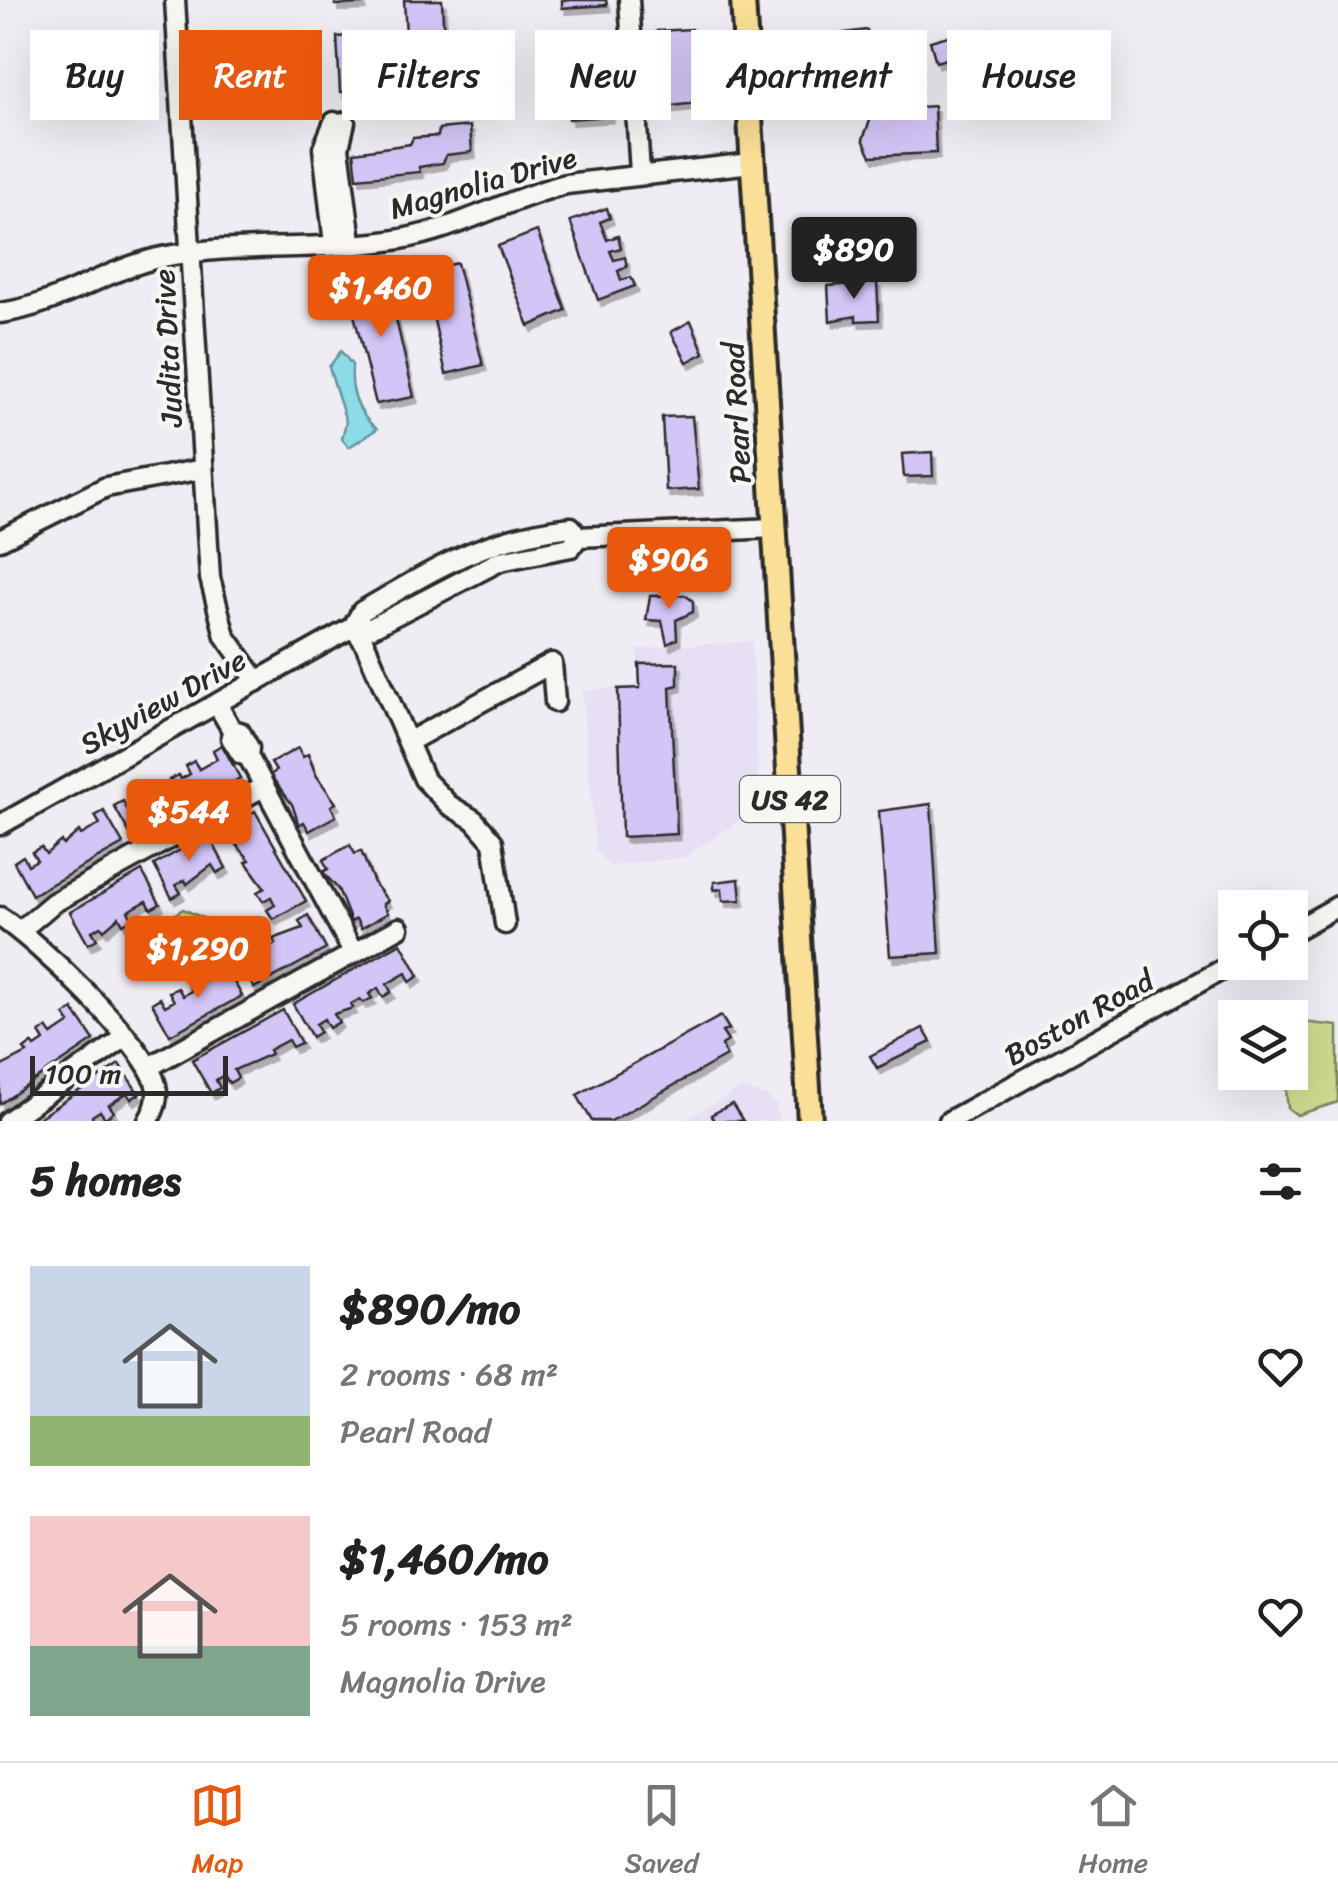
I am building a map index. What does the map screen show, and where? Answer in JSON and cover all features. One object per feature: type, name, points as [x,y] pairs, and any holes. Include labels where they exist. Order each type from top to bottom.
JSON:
[{"type":"main road","name":"Pearl Road","points":[[743,0],[810,1121]]},
{"type":"street","name":"Judita Drive","points":[[175,0],[207,558],[225,636],[257,681]]},
{"type":"street","points":[[630,0],[640,173]]},
{"type":"street","points":[[339,122],[322,148],[342,243]]},
{"type":"street","name":"Magnolia Drive","points":[[0,313],[38,305],[133,265],[190,253],[398,240],[473,221],[540,191],[640,173],[752,162]]},
{"type":"street","points":[[0,540],[106,487],[203,468]]},
{"type":"street","name":"Skyview Drive","points":[[0,824],[353,627],[362,611],[492,541],[522,532],[571,527],[578,537],[774,528]]},
{"type":"street","points":[[353,627],[364,642],[433,790],[474,820],[493,842],[504,924]]},
{"type":"street","points":[[408,742],[552,663],[555,702]]},
{"type":"street","points":[[216,704],[232,730],[240,732],[250,748],[248,756],[261,788],[352,952]]},
{"type":"street","points":[[21,930],[54,902],[261,788]]},
{"type":"street","points":[[1308,922],[1338,906]]},
{"type":"street","points":[[0,917],[21,930],[149,1068],[158,1096],[148,1121]]},
{"type":"street","points":[[149,1068],[399,928]]},
{"type":"street","name":"Boston Road","points":[[949,1121],[1218,972]]},
{"type":"street","points":[[8,1121],[124,1038]]},
{"type":"shaded area","points":[[752,641],[760,807],[685,857],[610,866],[595,850],[582,691],[638,686],[638,649]]},
{"type":"shaded area","points":[[741,1088],[767,1096],[777,1105],[778,1121],[683,1121]]},
{"type":"green space","points":[[183,909],[203,918],[211,936],[199,946],[199,957],[193,961],[192,932],[179,924],[167,929],[161,924]]},
{"type":"green space","points":[[1308,1023],[1338,1026],[1338,1102],[1297,1115],[1288,1108],[1287,1090],[1308,1090]]},
{"type":"water","points":[[341,351],[352,365],[352,383],[360,409],[377,429],[349,447],[342,439],[346,422],[329,367]]},
{"type":"building","points":[[335,0],[362,0],[362,4],[335,5]]},
{"type":"building","points":[[404,0],[442,0],[443,30],[406,30]]},
{"type":"building","points":[[562,0],[606,0],[607,5],[562,8]]},
{"type":"building","points":[[691,29],[691,104],[671,106],[671,30]]},
{"type":"building","points":[[947,36],[947,59],[936,62],[930,41]]},
{"type":"building","points":[[337,37],[342,37],[342,92],[340,92]]},
{"type":"building","points":[[927,106],[934,106],[936,153],[871,156],[863,139],[870,120],[927,120]]},
{"type":"building","points":[[470,126],[472,152],[446,155],[443,163],[419,167],[420,172],[357,178],[354,152],[410,144],[413,138],[438,136],[439,129]]},
{"type":"building","points":[[607,208],[610,218],[600,222],[607,240],[618,236],[621,248],[610,251],[614,260],[625,257],[627,267],[618,271],[621,280],[631,277],[635,286],[598,300],[570,221]]},
{"type":"building","points":[[537,231],[566,310],[529,326],[498,246]]},
{"type":"building","points":[[457,263],[483,365],[446,374],[423,271]]},
{"type":"building","points":[[386,276],[414,397],[376,404],[347,286]]},
{"type":"building","points":[[877,282],[879,320],[856,321],[856,316],[830,321],[828,286]]},
{"type":"building","points":[[691,321],[704,353],[687,362],[671,332]]},
{"type":"building","points":[[692,416],[699,489],[666,491],[662,417]]},
{"type":"building","points":[[932,452],[933,476],[904,477],[902,454]]},
{"type":"building","points":[[685,595],[693,601],[693,612],[676,620],[677,639],[667,644],[662,621],[646,620],[650,596]]},
{"type":"building","points":[[678,663],[678,685],[670,687],[677,834],[622,837],[618,689],[640,688],[639,664]]},
{"type":"building","points":[[222,745],[240,778],[133,839],[114,806],[123,801],[127,809],[136,804],[131,796],[141,790],[145,798],[161,785],[163,789],[172,784],[169,780],[190,774],[186,766],[194,761],[199,769],[217,759],[213,750]]},
{"type":"building","points":[[298,748],[303,757],[308,754],[316,775],[336,803],[331,806],[336,816],[309,831],[304,822],[299,825],[292,804],[270,775],[276,771],[271,763]]},
{"type":"building","points":[[931,804],[940,953],[890,956],[879,811]]},
{"type":"building","points":[[104,811],[123,844],[32,895],[14,862],[23,856],[28,865],[37,860],[32,852],[41,847],[46,854],[79,831],[81,835],[100,824],[95,816]]},
{"type":"building","points":[[255,811],[306,901],[273,919],[267,910],[275,905],[271,897],[263,901],[257,892],[265,888],[236,844],[240,842],[235,833],[227,837],[223,829]]},
{"type":"building","points":[[208,834],[226,868],[217,873],[212,865],[187,884],[185,880],[176,885],[181,893],[172,898],[154,865]]},
{"type":"building","points":[[350,845],[355,854],[361,851],[374,883],[388,901],[383,904],[388,913],[361,928],[356,919],[351,922],[338,889],[323,872],[328,869],[323,860]]},
{"type":"building","points":[[142,871],[160,904],[151,909],[147,901],[128,911],[132,919],[123,924],[119,917],[104,930],[101,926],[92,931],[97,939],[88,944],[70,912]]},
{"type":"building","points":[[739,879],[741,900],[723,901],[722,889],[714,890],[714,882]]},
{"type":"building","points":[[308,915],[326,949],[254,988],[236,956],[244,951],[249,959],[259,954],[254,945],[262,941],[267,949],[276,944],[273,939],[303,928],[299,921]]},
{"type":"building","points":[[164,931],[171,939],[177,934],[185,942],[180,947],[186,954],[164,967],[149,945]]},
{"type":"building","points":[[401,943],[419,976],[410,982],[406,973],[387,984],[391,992],[383,997],[378,988],[369,994],[372,998],[363,1003],[360,999],[351,1004],[353,1008],[334,1014],[339,1022],[329,1028],[324,1019],[316,1024],[320,1032],[312,1037],[293,1004]]},
{"type":"building","points":[[223,963],[242,996],[170,1035],[152,1003],[160,998],[165,1006],[174,1001],[169,992],[178,988],[183,996],[191,991],[189,986],[219,975],[214,968]]},
{"type":"building","points":[[73,1009],[94,1040],[0,1104],[0,1067],[27,1053],[24,1049],[32,1043],[35,1047],[44,1041],[39,1033],[47,1028],[52,1035],[70,1023],[64,1015]]},
{"type":"building","points":[[283,1010],[301,1043],[292,1047],[288,1040],[269,1050],[271,1054],[234,1070],[238,1078],[229,1083],[224,1075],[216,1080],[220,1088],[211,1093],[192,1060]]},
{"type":"building","points":[[721,1016],[729,1029],[722,1032],[728,1041],[722,1045],[726,1056],[611,1121],[592,1121],[577,1095]]},
{"type":"building","points":[[923,1028],[931,1042],[877,1068],[870,1056]]},
{"type":"building","points":[[119,1064],[139,1094],[131,1099],[127,1093],[109,1105],[114,1112],[105,1118],[100,1111],[92,1116],[93,1121],[34,1121]]},
{"type":"building","points":[[732,1104],[743,1121],[714,1121],[711,1115]]}]
